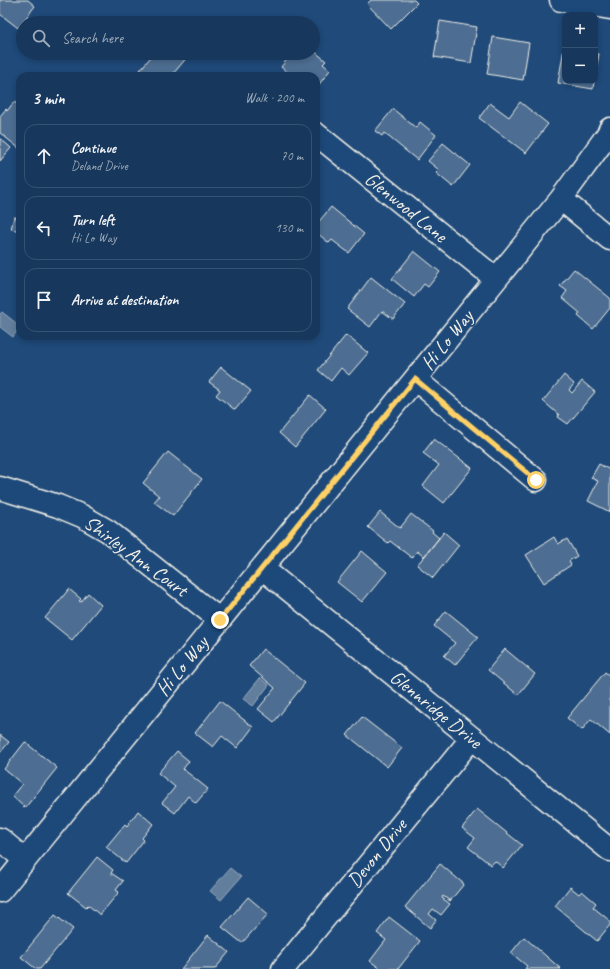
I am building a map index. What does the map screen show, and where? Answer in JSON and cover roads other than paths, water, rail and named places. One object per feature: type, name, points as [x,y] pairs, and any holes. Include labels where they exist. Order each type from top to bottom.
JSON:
[{"type":"street","points":[[561,0],[610,8]]},
{"type":"street","name":"Hi Lo Way","points":[[0,891],[561,199],[608,134],[610,129]]},
{"type":"street","name":"Glenwood Lane","points":[[320,137],[496,279]]},
{"type":"street","points":[[561,199],[610,239]]},
{"type":"street","points":[[415,379],[536,480]]},
{"type":"street","name":"Shirley Ann Court","points":[[0,488],[58,506],[82,516],[108,532],[220,620]]},
{"type":"street","name":"Glennridge Drive","points":[[262,568],[610,850]]},
{"type":"street","name":"Devon Drive","points":[[283,969],[472,738]]},
{"type":"street","points":[[0,839],[25,860]]},
{"type":"water","points":[[2,312],[16,323],[16,332],[13,337],[0,327],[0,314]]},
{"type":"water","points":[[260,678],[269,685],[253,706],[243,699]]},
{"type":"water","points":[[230,868],[241,877],[221,900],[210,891]]}]
